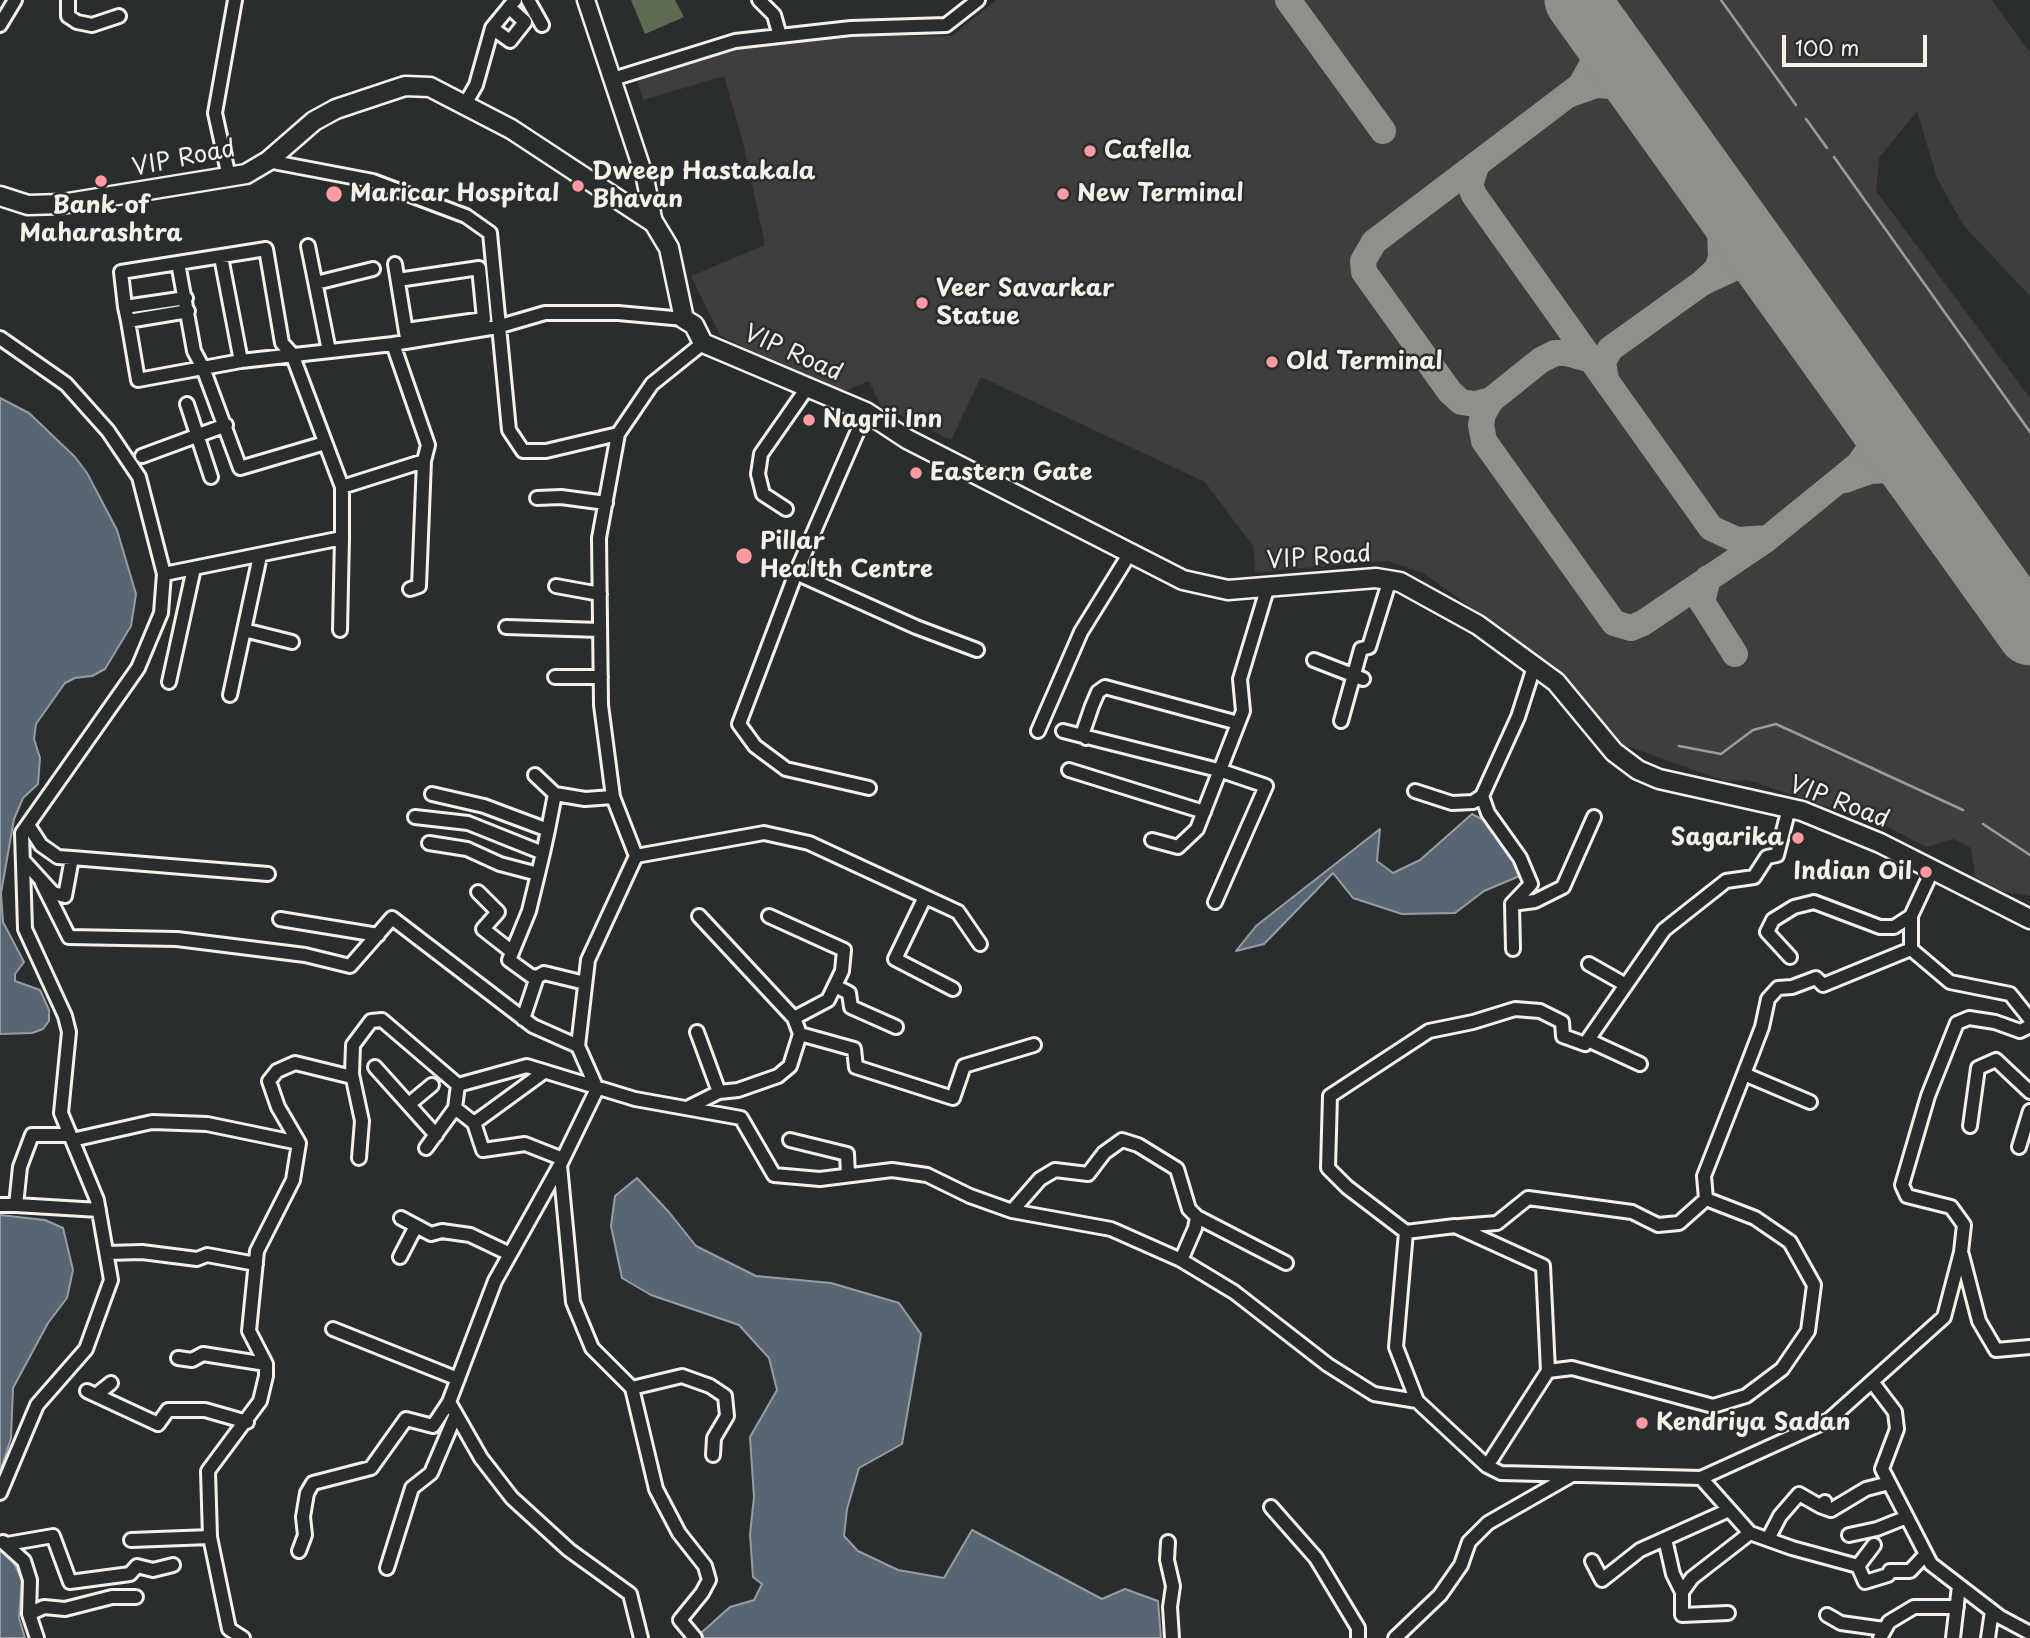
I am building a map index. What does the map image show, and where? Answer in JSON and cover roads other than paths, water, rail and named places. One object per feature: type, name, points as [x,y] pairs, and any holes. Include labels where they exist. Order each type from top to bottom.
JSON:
[{"type":"highway","name":"VIP Road","points":[[0,197],[28,205],[62,204],[246,174],[268,161],[314,121],[372,95],[405,86],[430,88],[511,129],[654,223],[669,248],[684,319],[694,325],[703,343],[866,412],[907,439],[1184,580],[1228,590],[1390,579],[1424,592],[1478,625],[1556,682],[1615,752],[1638,770],[1660,779],[1789,808],[1880,843],[2030,919]]},
{"type":"main road","name":"VIP Road","points":[[586,0],[645,178],[654,223]]},
{"type":"street","points":[[0,25],[15,0]]},
{"type":"street","points":[[68,0],[68,16],[77,23],[92,25],[120,16]]},
{"type":"street","points":[[229,177],[215,113],[235,0]]},
{"type":"street","points":[[528,0],[542,25]]},
{"type":"street","points":[[759,0],[774,15],[780,36]]},
{"type":"street","points":[[613,79],[735,41],[851,28],[946,25],[978,0]]},
{"type":"street","points":[[466,104],[476,85],[492,29],[512,3],[525,22],[509,41],[492,29]]},
{"type":"street","points":[[268,161],[373,181],[420,196],[474,222],[490,233],[509,430],[523,451],[546,451],[618,434]]},
{"type":"street","points":[[308,246],[329,351]]},
{"type":"street","points":[[340,631],[342,487],[292,354],[282,343],[266,248],[121,272],[138,380],[241,360],[292,354],[393,344],[407,336],[484,318],[479,268],[398,280]]},
{"type":"street","points":[[221,257],[241,360]]},
{"type":"street","points":[[178,263],[194,351],[226,425],[240,468],[325,443]]},
{"type":"street","points":[[395,264],[407,336]]},
{"type":"street","points":[[316,283],[373,269]]},
{"type":"street","points":[[125,307],[187,304]]},
{"type":"street","points":[[128,321],[187,304]]},
{"type":"street","points":[[407,336],[497,327],[545,313],[618,313],[684,319]]},
{"type":"street","points":[[0,338],[66,384],[108,431],[139,477],[163,574],[161,612],[138,668],[22,833],[25,929],[65,1016],[69,1032],[61,1113],[99,1210],[111,1280],[86,1349],[37,1405],[0,1493]]},
{"type":"street","points":[[299,1551],[305,1535],[303,1517],[307,1493],[313,1483],[371,1468],[407,1419],[433,1426],[449,1402],[495,1281],[562,1162],[597,1089],[578,1046],[588,960],[636,856],[613,797],[601,677],[599,538],[618,434],[652,384],[703,343]]},
{"type":"street","points":[[393,344],[428,445],[424,461],[419,586],[411,589]]},
{"type":"street","points":[[786,509],[763,494],[758,474],[761,454],[807,388]]},
{"type":"street","points":[[187,404],[211,477]]},
{"type":"street","points":[[866,412],[796,573],[739,724],[755,746],[786,769],[869,788]]},
{"type":"street","points":[[142,456],[226,425]]},
{"type":"street","points":[[342,487],[424,461]]},
{"type":"street","points":[[537,498],[561,497],[606,503]]},
{"type":"street","points":[[163,574],[342,538]]},
{"type":"street","points":[[1038,731],[1081,632],[1130,553]]},
{"type":"street","points":[[230,695],[260,556]]},
{"type":"street","points":[[169,682],[194,568]]},
{"type":"street","points":[[796,573],[916,627],[977,650]]},
{"type":"street","points":[[1341,721],[1359,677],[1361,649],[1369,647],[1390,579]]},
{"type":"street","points":[[556,586],[600,594]]},
{"type":"street","points":[[1153,840],[1178,847],[1198,829],[1244,711],[1240,679],[1268,586]]},
{"type":"street","points":[[506,627],[600,630]]},
{"type":"street","points":[[244,630],[292,642]]},
{"type":"street","points":[[1314,660],[1359,677]]},
{"type":"street","points":[[1415,790],[1452,803],[1473,802],[1482,796],[1518,717],[1534,667]]},
{"type":"street","points":[[555,677],[601,677]]},
{"type":"street","points":[[1086,738],[1083,732],[1092,706],[1098,692],[1105,687],[1238,723]]},
{"type":"street","points":[[1063,731],[1222,771],[1266,786],[1215,902]]},
{"type":"street","points":[[1069,770],[1205,813]]},
{"type":"street","points":[[534,775],[555,794],[585,799],[613,797]]},
{"type":"street","points":[[432,794],[484,806],[548,830]]},
{"type":"street","points":[[537,977],[509,960],[529,911],[555,794]]},
{"type":"street","points":[[1482,796],[1488,813],[1520,858],[1531,884],[1512,904],[1513,949]]},
{"type":"street","points":[[1706,1199],[1679,1223],[1658,1225],[1632,1212],[1528,1199],[1497,1223],[1406,1233],[1328,1168],[1330,1096],[1429,1031],[1473,1022],[1515,1009],[1540,1011],[1562,1022],[1563,1036],[1585,1044],[1664,929],[1726,881],[1754,877],[1767,857],[1777,855],[1789,808]]},
{"type":"street","points":[[415,817],[468,823],[543,853]]},
{"type":"street","points":[[1512,904],[1535,901],[1563,887],[1594,817]]},
{"type":"street","points":[[27,825],[41,845],[58,857],[268,874]]},
{"type":"street","points":[[636,856],[764,833],[808,844],[958,912],[981,944]]},
{"type":"street","points":[[429,844],[467,849],[500,864],[538,874]]},
{"type":"street","points":[[22,860],[41,883],[53,893],[65,896],[72,858]]},
{"type":"street","points":[[1932,871],[1911,916],[1911,949],[1950,982],[2010,993],[2030,1019]]},
{"type":"street","points":[[41,883],[69,937],[177,939],[305,955],[350,967],[392,918],[523,1019],[578,1046]]},
{"type":"street","points":[[478,892],[498,912],[483,929],[511,951]]},
{"type":"street","points":[[925,897],[895,959],[953,989]]},
{"type":"street","points":[[1790,957],[1767,932],[1773,920],[1794,907],[1814,902],[1880,927],[1895,927],[1911,916]]},
{"type":"street","points":[[687,1108],[719,1092],[738,1090],[778,1076],[790,1066],[800,1034],[794,1018],[699,916]]},
{"type":"street","points":[[769,916],[844,950],[842,971],[828,1000],[794,1018]]},
{"type":"street","points":[[280,919],[377,936]]},
{"type":"street","points":[[1706,1199],[1704,1176],[1762,1027],[1768,999],[1778,988],[1792,987],[1816,978],[1823,985],[1911,949]]},
{"type":"street","points":[[1589,964],[1626,985]]},
{"type":"street","points":[[523,1019],[537,977],[544,973],[585,983]]},
{"type":"street","points":[[835,986],[849,993],[850,1007],[896,1027]]},
{"type":"street","points":[[1406,1233],[1396,1347],[1417,1401],[1487,1466],[1501,1473],[1700,1478],[1829,1420],[1944,1317],[1961,1252],[1964,1225],[1951,1207],[1907,1196],[1902,1185],[1928,1096],[1958,1023],[1969,1018],[1995,1022],[2020,1031],[2030,1026]]},
{"type":"street","points":[[359,1158],[362,1121],[352,1074],[353,1045],[371,1021],[382,1020],[458,1085]]},
{"type":"street","points":[[697,1031],[719,1092]]},
{"type":"street","points":[[800,1034],[854,1049],[856,1067],[953,1098],[964,1066],[1034,1045]]},
{"type":"street","points":[[1588,1040],[1640,1063]]},
{"type":"street","points":[[1969,1126],[1979,1068],[1996,1060],[2030,1092]]},
{"type":"street","points":[[243,1638],[229,1629],[210,1538],[208,1471],[260,1401],[266,1364],[248,1331],[257,1251],[293,1180],[299,1143],[278,1107],[269,1081],[277,1071],[295,1063],[348,1076],[352,1074]]},
{"type":"street","points":[[458,1085],[527,1066],[597,1089],[741,1118],[774,1175],[820,1179],[892,1170],[927,1175],[970,1196],[1012,1211],[1111,1229],[1181,1260],[1234,1292],[1328,1365],[1374,1394],[1417,1401]]},
{"type":"street","points":[[374,1067],[436,1135]]},
{"type":"street","points":[[474,1123],[544,1072]]},
{"type":"street","points":[[1744,1073],[1810,1102]]},
{"type":"street","points":[[409,1104],[432,1085]]},
{"type":"street","points":[[426,1148],[455,1108],[458,1085]]},
{"type":"street","points":[[455,1108],[474,1123],[483,1150],[525,1144],[562,1162]]},
{"type":"street","points":[[2019,1147],[2030,1111]]},
{"type":"street","points":[[16,1205],[19,1167],[32,1135],[71,1138],[152,1122],[207,1124],[299,1143]]},
{"type":"street","points":[[790,1140],[847,1154],[848,1175]]},
{"type":"street","points":[[1012,1211],[1040,1179],[1055,1170],[1088,1174],[1104,1153],[1122,1140],[1138,1145],[1177,1169],[1189,1209],[1197,1216],[1286,1263]]},
{"type":"street","points":[[562,1162],[573,1302],[592,1348],[632,1388],[656,1489],[679,1533],[705,1566],[709,1580],[680,1620],[695,1638]]},
{"type":"street","points":[[1548,1371],[1572,1368],[1713,1406],[1746,1396],[1782,1369],[1808,1331],[1814,1285],[1790,1242],[1755,1218],[1706,1199]]},
{"type":"street","points":[[0,1205],[99,1210]]},
{"type":"street","points":[[1181,1260],[1195,1228],[1197,1216]]},
{"type":"street","points":[[401,1218],[431,1234],[442,1231],[470,1235],[510,1254]]},
{"type":"street","points":[[400,1257],[416,1226]]},
{"type":"street","points":[[1455,1226],[1543,1266],[1548,1371],[1487,1466]]},
{"type":"street","points":[[107,1253],[142,1251],[197,1259],[207,1255],[256,1264]]},
{"type":"street","points":[[1961,1252],[1979,1321],[1996,1350],[2030,1347]]},
{"type":"street","points":[[333,1329],[458,1379]]},
{"type":"street","points":[[178,1358],[192,1360],[202,1354],[266,1364]]},
{"type":"street","points":[[632,1388],[682,1377],[710,1386],[725,1396],[727,1416],[714,1438],[712,1455]]},
{"type":"street","points":[[111,1383],[92,1393],[158,1424],[168,1410],[205,1410],[247,1422]]},
{"type":"street","points":[[1873,1383],[1895,1412],[1897,1429],[1882,1469],[1931,1564],[2023,1633]]},
{"type":"street","points":[[449,1402],[481,1458],[512,1498],[569,1550],[630,1594],[640,1638]]},
{"type":"street","points":[[387,1569],[412,1488],[431,1473],[456,1414]]},
{"type":"street","points":[[1395,1638],[1440,1595],[1461,1565],[1469,1542],[1488,1523],[1573,1474]]},
{"type":"street","points":[[1700,1478],[1750,1533],[1839,1563],[1858,1566]]},
{"type":"street","points":[[1768,1539],[1780,1516],[1799,1494],[1831,1510],[1866,1489],[1889,1483]]},
{"type":"street","points":[[1271,1507],[1316,1558],[1358,1628],[1358,1638]]},
{"type":"street","points":[[1592,1561],[1602,1580],[1640,1550],[1728,1510]]},
{"type":"street","points":[[1849,1535],[1877,1529],[1907,1517]]},
{"type":"street","points":[[1682,1592],[1709,1563],[1750,1533]]},
{"type":"street","points":[[3,1542],[53,1536],[70,1582],[130,1574],[137,1566],[153,1570],[173,1565]]},
{"type":"street","points":[[131,1540],[178,1536],[210,1538]]},
{"type":"street","points":[[1665,1539],[1673,1574],[1682,1592],[1682,1615],[1728,1613]]},
{"type":"street","points":[[3,1542],[24,1561],[30,1580],[29,1614],[37,1638]]},
{"type":"street","points":[[1168,1542],[1167,1560],[1174,1586],[1170,1607],[1172,1638]]},
{"type":"street","points":[[1858,1566],[1874,1545]]},
{"type":"street","points":[[1858,1566],[1866,1582],[1888,1575],[1890,1571],[1910,1571],[1926,1554]]},
{"type":"street","points":[[1953,1638],[1959,1586]]},
{"type":"street","points":[[29,1614],[44,1607],[65,1609],[111,1597],[136,1597]]},
{"type":"street","points":[[1827,1615],[1841,1623],[1882,1633],[1889,1622],[1914,1607],[1957,1607]]},
{"type":"street","points":[[1988,1638],[1992,1611]]},
{"type":"water","points":[[0,398],[29,413],[75,457],[87,473],[117,530],[136,594],[131,626],[105,669],[92,676],[75,678],[65,683],[36,724],[34,739],[40,758],[38,784],[23,798],[14,819],[1,893],[3,922],[24,962],[15,974],[15,981],[40,990],[49,1010],[49,1021],[43,1029],[32,1033],[0,1034]]},
{"type":"water","points":[[1472,814],[1507,832],[1522,875],[1484,891],[1455,913],[1402,914],[1353,898],[1333,873],[1264,944],[1236,951],[1256,926],[1380,829],[1377,861],[1393,873],[1420,860]]},
{"type":"water","points":[[637,1178],[696,1246],[756,1276],[831,1283],[899,1303],[921,1334],[902,1444],[859,1468],[847,1509],[844,1536],[858,1551],[898,1570],[944,1578],[972,1530],[1102,1599],[1125,1589],[1158,1601],[1161,1638],[701,1638],[701,1633],[730,1607],[754,1600],[762,1584],[753,1577],[750,1534],[754,1497],[750,1437],[777,1390],[769,1358],[739,1325],[651,1295],[622,1278],[611,1226],[615,1196]]},
{"type":"water","points":[[0,1215],[45,1220],[63,1228],[73,1270],[67,1298],[48,1323],[13,1388],[11,1438],[0,1472]]},
{"type":"water","points":[[0,1548],[11,1558],[22,1579],[19,1618],[25,1638],[0,1638]]},
{"type":"waterway","points":[[1721,0],[1796,105]]},
{"type":"waterway","points":[[1806,119],[1827,148]]},
{"type":"waterway","points":[[1834,157],[2030,432]]},
{"type":"waterway","points":[[1679,746],[1721,754],[1753,730],[1776,724],[1963,810]]},
{"type":"waterway","points":[[1983,824],[2030,855]]},
{"type":"place","name":"Cafella","points":[[1090,151]]},
{"type":"place","name":"Bank of Maharashtra","points":[[101,181]]},
{"type":"place","name":"Dweep Hastakala Bhavan","points":[[578,186]]},
{"type":"place","name":"Maricar Hospital","points":[[334,194]]},
{"type":"place","name":"New Terminal","points":[[1063,194]]},
{"type":"place","name":"Veer Savarkar Statue","points":[[922,303]]},
{"type":"place","name":"Old Terminal","points":[[1272,362]]},
{"type":"place","name":"Nagrii Inn","points":[[809,420]]},
{"type":"place","name":"Eastern Gate","points":[[916,473]]},
{"type":"place","name":"Pillar Health Centre","points":[[744,556]]},
{"type":"place","name":"Sagarika","points":[[1798,838]]},
{"type":"place","name":"Indian Oil","points":[[1926,872]]},
{"type":"place","name":"Kendriya Sadan","points":[[1642,1423]]}]
